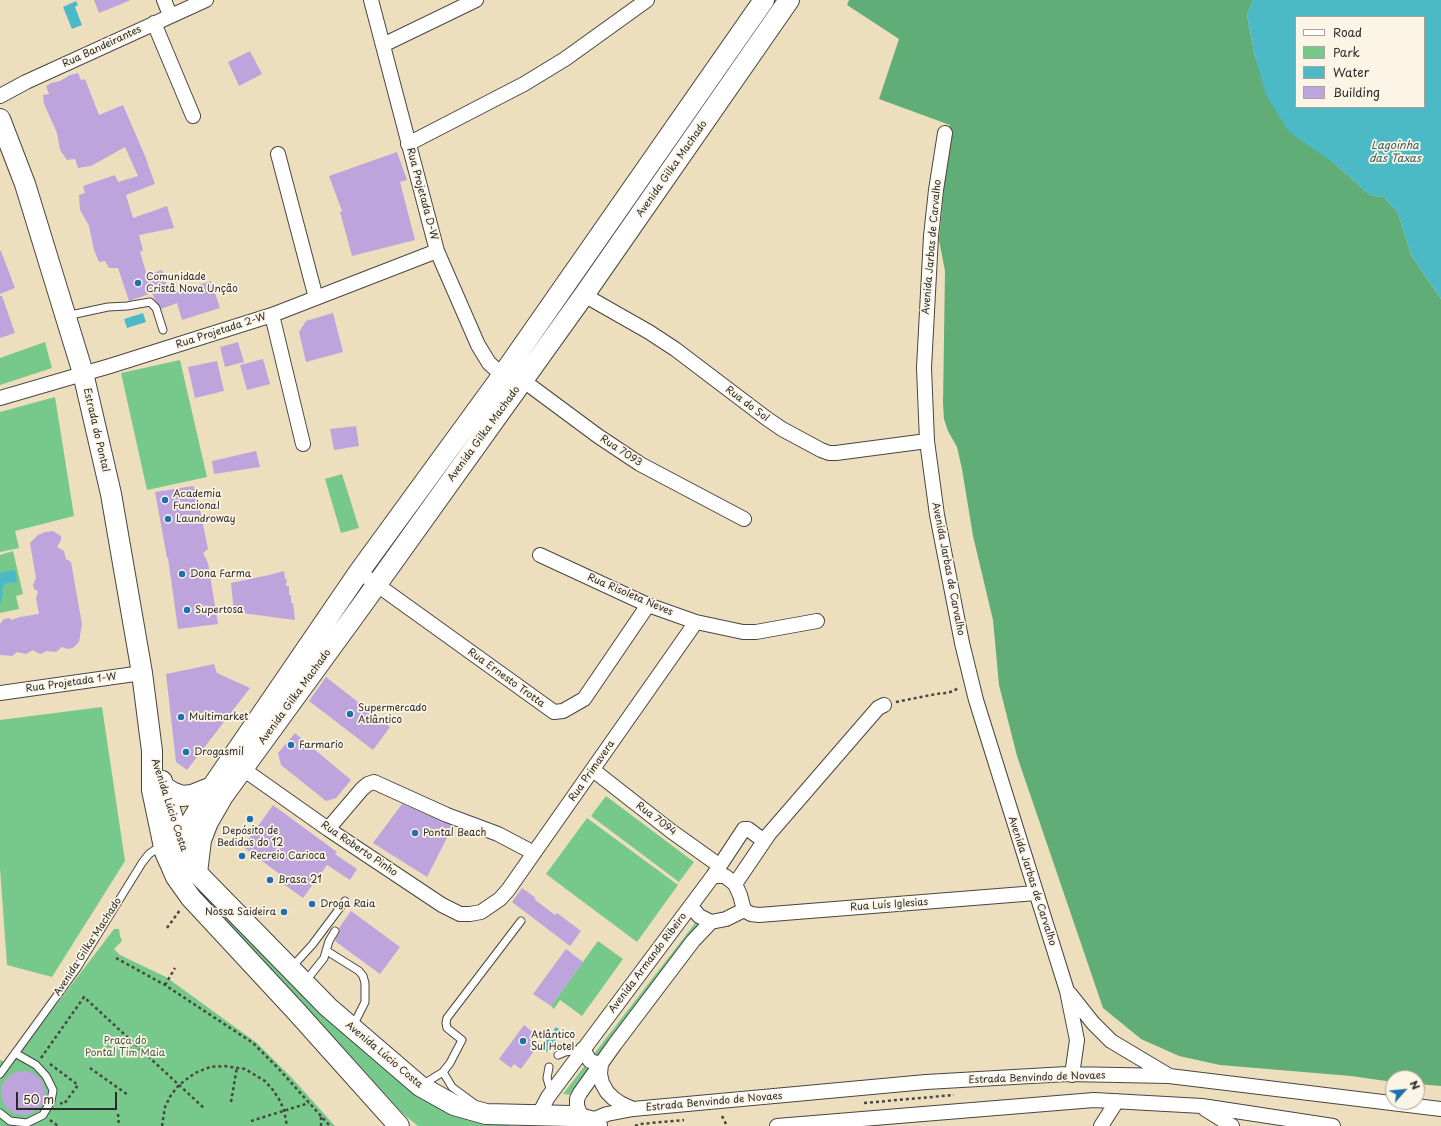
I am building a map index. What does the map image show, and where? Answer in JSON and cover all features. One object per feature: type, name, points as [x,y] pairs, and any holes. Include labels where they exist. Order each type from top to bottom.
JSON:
[{"type":"street","points":[[164,0],[170,15]]},
{"type":"street","name":"Rua Bandeirantes","points":[[0,96],[26,82],[170,15],[206,0]]},
{"type":"street","name":"Rua Projetada D-W","points":[[371,0],[437,251],[478,345],[489,363],[504,372]]},
{"type":"street","points":[[383,45],[476,0]]},
{"type":"street","points":[[408,144],[524,84],[565,59],[647,0]]},
{"type":"street","name":"Avenida Gilka Machado","points":[[191,898],[176,877],[172,846],[191,822],[212,787],[359,572],[504,372],[764,0]]},
{"type":"street","name":"Avenida Gilka Machado","points":[[197,873],[201,840],[208,822],[223,796],[584,295],[789,0]]},
{"type":"street","points":[[154,23],[193,116]]},
{"type":"street","points":[[687,109],[705,121]]},
{"type":"street","name":"Estrada do Pontal","points":[[0,119],[25,184],[83,373],[111,494],[142,673],[152,750]]},
{"type":"street","name":"Avenida Jarbas de Carvalho","points":[[945,133],[936,190],[926,309],[924,368],[927,441],[937,515],[969,672],[986,734],[1067,990],[1077,1040],[1072,1075]]},
{"type":"street","points":[[278,154],[316,298]]},
{"type":"street","name":"Rua Projetada 2-W","points":[[0,398],[110,366],[272,315],[437,251]]},
{"type":"street","name":"Rua do Sol","points":[[584,295],[649,332],[766,418],[821,450],[829,453],[836,453],[927,441]]},
{"type":"street","points":[[272,315],[303,444]]},
{"type":"street","name":"Rua 7093","points":[[504,372],[523,380],[598,436],[640,464],[744,519]]},
{"type":"street","name":"Rua Risoleta Neves","points":[[540,555],[648,605],[696,622],[743,632],[756,632],[817,621]]},
{"type":"street","name":"Rua Ernesto Trotta","points":[[359,572],[554,712],[563,711],[584,699],[648,605]]},
{"type":"street","name":"Rua Primavera","points":[[481,912],[500,899],[593,770],[696,622]]},
{"type":"street","name":"Rua Projetada 1-W","points":[[0,693],[142,673]]},
{"type":"street","points":[[735,884],[764,841],[878,708],[884,705]]},
{"type":"street","name":"Avenida Lúcio Costa","points":[[152,750],[164,787],[172,846]]},
{"type":"street","name":"Avenida Lúcio Costa","points":[[152,750],[152,790],[172,846],[297,977],[328,1007],[420,1086],[454,1105],[486,1114],[534,1121],[571,1116],[590,1122]]},
{"type":"street","name":"Rua Roberto Pinho","points":[[243,769],[328,829],[442,905],[460,914],[481,912]]},
{"type":"street","name":"Rua 7094","points":[[593,770],[671,830],[716,871]]},
{"type":"street","points":[[328,829],[362,789],[368,784],[374,782],[448,815],[498,834],[534,853]]},
{"type":"street","points":[[164,787],[182,796],[192,795],[212,787]]},
{"type":"street","name":"Avenida Armando Ribeiro","points":[[534,1121],[583,1049],[691,906],[745,828],[764,841]]},
{"type":"street","points":[[691,906],[699,916],[711,922],[719,922],[744,910],[735,884],[716,871]]},
{"type":"street","name":"Rua Luís Iglesias","points":[[744,910],[751,914],[759,915],[1036,893]]},
{"type":"street","points":[[191,898],[295,1010],[399,1126]]},
{"type":"street","points":[[590,1122],[577,1106],[577,1099],[580,1093],[693,941],[711,922]]},
{"type":"street","name":"Avenida Jarbas de Carvalho","points":[[1067,990],[1093,1023],[1111,1041],[1169,1076]]},
{"type":"street","points":[[596,1032],[609,1035],[615,1044]]},
{"type":"street","points":[[583,1049],[590,1061],[601,1064]]},
{"type":"street","name":"Estrada Benvindo de Novaes","points":[[601,1064],[600,1074],[607,1092],[620,1103],[633,1109]]},
{"type":"street","name":"Estrada Benvindo de Novaes","points":[[590,1122],[607,1114],[633,1109],[926,1082],[1072,1075],[1169,1076],[1441,1109]]},
{"type":"street","points":[[1102,1126],[1117,1101]]},
{"type":"street","points":[[777,1126],[846,1123],[1068,1102],[1117,1101],[1202,1106],[1304,1124],[1333,1126]]},
{"type":"street","points":[[1202,1106],[1232,1126]]},
{"type":"lane","points":[[66,316],[108,307],[127,306],[150,302],[156,308],[163,330]]},
{"type":"lane","name":"Avenida Gilka Machado","points":[[0,1074],[77,968],[142,863],[149,854],[172,846]]},
{"type":"lane","points":[[297,977],[312,945],[345,901]]},
{"type":"lane","points":[[420,1086],[443,1072],[450,1063],[462,1040],[447,1028],[447,1018],[521,921]]},
{"type":"lane","points":[[297,977],[324,958],[329,940],[335,932]]},
{"type":"lane","points":[[327,951],[359,971],[363,976],[365,983],[365,1002],[352,1028]]},
{"type":"lane","points":[[558,1055],[564,1052],[583,1049]]},
{"type":"lane","points":[[0,1113],[10,1121],[27,1123],[39,1118],[46,1112],[52,1101],[53,1090],[46,1076],[36,1065],[15,1053]]},
{"type":"lane","points":[[549,1067],[547,1078],[551,1094]]},
{"type":"lane","points":[[443,1072],[452,1087],[472,1101],[486,1114]]},
{"type":"path","points":[[884,705],[954,691],[963,682],[969,672]]},
{"type":"path","points":[[167,928],[177,912],[191,898]]},
{"type":"path","points":[[116,958],[165,985],[253,1043],[330,1126]]},
{"type":"path","points":[[165,985],[175,968]]},
{"type":"path","points":[[36,1065],[84,997],[205,1110]]},
{"type":"path","points":[[42,1058],[78,1085],[64,1104]]},
{"type":"path","points":[[162,1126],[165,1107],[171,1095],[179,1085],[195,1073],[206,1068],[217,1066],[238,1067],[252,1072],[265,1081],[273,1090],[284,1110],[287,1126]]},
{"type":"path","points":[[231,1102],[238,1067]]},
{"type":"path","points":[[90,1068],[128,1095]]},
{"type":"path","points":[[251,1121],[309,1103]]},
{"type":"path","points":[[118,1114],[120,1126]]},
{"type":"path","points":[[320,1126],[321,1115]]},
{"type":"path","points":[[722,1116],[727,1126]]},
{"type":"green space","points":[[849,0],[1253,0],[1247,15],[1255,57],[1335,164],[1370,195],[1384,197],[1398,213],[1411,255],[1441,299],[1441,1086],[1425,1085],[1425,1070],[1385,1070],[1385,1081],[1351,1076],[1220,1065],[1179,1056],[1141,1039],[1103,1008],[1017,756],[999,685],[993,620],[973,536],[962,469],[957,447],[948,431],[944,419],[945,271],[939,240],[950,125],[879,99],[899,39],[847,5]]},
{"type":"green space","points":[[45,342],[52,368],[0,385],[0,358]]},
{"type":"green space","points":[[180,360],[207,477],[147,490],[121,373]]},
{"type":"green space","points":[[55,397],[74,516],[15,531],[19,548],[0,552],[0,412]]},
{"type":"green space","points":[[342,474],[359,528],[341,533],[325,479]]},
{"type":"green space","points":[[13,551],[23,594],[16,596],[19,609],[0,613],[0,555]]},
{"type":"green space","points":[[102,707],[125,861],[52,977],[7,965],[0,868],[0,720]]},
{"type":"green space","points":[[606,796],[694,862],[679,882],[591,816]]},
{"type":"green space","points":[[587,818],[678,885],[637,942],[546,874]]},
{"type":"green space","points":[[208,895],[329,1020],[386,1070],[442,1107],[463,1118],[481,1122],[508,1124],[510,1126],[418,1126],[402,1113],[203,896]]},
{"type":"green space","points":[[696,922],[699,929],[573,1095],[563,1094]]},
{"type":"green space","name":"Praça do Pontal Tim Maia","points":[[114,929],[119,929],[122,941],[114,949],[120,955],[166,977],[257,1043],[293,1079],[335,1126],[0,1126],[0,1060],[11,1064]]},
{"type":"green space","points":[[598,941],[623,959],[582,1016],[560,1000],[554,1009],[551,1006]]},
{"type":"water","name":"Lagoinha das Taxas","points":[[1253,0],[1441,0],[1441,299],[1411,255],[1398,213],[1384,197],[1370,195],[1335,164],[1289,132],[1266,95],[1255,57],[1247,15]]},
{"type":"water","points":[[76,1],[78,5],[75,7],[82,25],[72,29],[63,7]]},
{"type":"water","points":[[143,313],[146,322],[127,328],[124,319]]},
{"type":"water","points":[[15,570],[17,582],[4,584],[0,604],[0,573]]},
{"type":"water","points":[[556,1027],[563,1032],[547,1052],[541,1047]]},
{"type":"building","points":[[94,0],[131,0],[99,13]]},
{"type":"building","points":[[250,51],[262,74],[239,86],[228,62]]},
{"type":"building","points":[[78,73],[81,80],[85,79],[99,115],[123,105],[145,156],[155,184],[126,195],[133,218],[167,206],[174,228],[139,235],[143,250],[140,252],[147,275],[162,270],[170,294],[211,281],[220,308],[182,320],[177,303],[161,309],[152,293],[129,301],[118,268],[109,268],[105,261],[99,262],[94,250],[89,226],[80,210],[79,195],[85,193],[83,186],[115,175],[118,182],[138,176],[125,147],[91,166],[78,168],[75,159],[67,160],[60,150],[57,133],[44,104],[43,95],[49,94],[46,86]]},
{"type":"building","points":[[397,152],[407,180],[400,182],[415,240],[352,256],[340,212],[342,211],[329,176]]},
{"type":"building","points":[[0,251],[15,288],[0,294]]},
{"type":"building","points":[[0,296],[2,296],[15,333],[0,338]]},
{"type":"building","points":[[333,313],[343,352],[306,362],[299,332],[306,321]]},
{"type":"building","points":[[238,342],[244,362],[225,367],[220,347]]},
{"type":"building","points":[[263,359],[270,384],[247,390],[240,365]]},
{"type":"building","points":[[217,361],[224,391],[195,398],[188,367]]},
{"type":"building","points":[[356,426],[359,446],[334,450],[330,429]]},
{"type":"building","points":[[256,451],[260,467],[214,474],[212,461]]},
{"type":"building","points":[[193,486],[196,490],[208,549],[203,553],[208,563],[218,624],[178,629],[168,558],[155,492]]},
{"type":"building","points":[[53,531],[61,536],[61,540],[57,547],[64,551],[66,559],[71,562],[82,624],[79,642],[73,648],[68,649],[62,647],[56,652],[47,651],[41,654],[33,650],[26,654],[17,652],[12,656],[0,655],[0,624],[2,621],[4,619],[10,618],[11,620],[39,614],[36,599],[38,591],[34,589],[33,585],[36,578],[30,543],[38,535]]},
{"type":"building","points":[[284,571],[285,579],[287,579],[286,586],[289,586],[289,595],[291,595],[291,603],[293,603],[295,620],[234,612],[231,583]]},
{"type":"building","points":[[214,664],[217,673],[250,688],[187,770],[176,762],[166,674]]},
{"type":"building","name":"Supermercado Atlântico","points":[[326,677],[390,727],[373,750],[309,701]]},
{"type":"building","points":[[295,733],[351,780],[336,798],[326,801],[281,765],[278,753]]},
{"type":"building","name":"Pontal Beach","points":[[402,804],[453,826],[427,877],[373,843]]},
{"type":"building","points":[[273,805],[337,852],[335,854],[357,869],[350,880],[327,865],[303,898],[282,883],[285,878],[243,847]]},
{"type":"building","points":[[522,888],[555,915],[557,913],[581,931],[570,946],[512,902]]},
{"type":"building","points":[[351,911],[400,947],[380,974],[335,941],[339,933],[339,928]]},
{"type":"building","points":[[566,949],[583,962],[551,1006],[533,994]]},
{"type":"building","name":"Atlântico Sul Hotel","points":[[524,1025],[535,1034],[531,1038],[539,1044],[521,1069],[514,1064],[511,1068],[499,1059]]},
{"type":"building","points":[[19,1071],[27,1071],[32,1072],[39,1077],[44,1084],[44,1102],[39,1109],[32,1114],[19,1115],[11,1112],[4,1105],[1,1097],[1,1089],[4,1081],[11,1074]]},
{"type":"place","name":"Comunidade Cristã Nova Unção","points":[[138,283]]},
{"type":"place","name":"Academia Funcional","points":[[165,500]]},
{"type":"place","name":"Laundroway","points":[[168,519]]},
{"type":"place","name":"Dona Farma","points":[[182,574]]},
{"type":"place","name":"Supertosa","points":[[187,610]]},
{"type":"place","name":"Supermercado Atlântico","points":[[350,714]]},
{"type":"place","name":"Multimarket","points":[[181,717]]},
{"type":"place","name":"Farmario","points":[[291,745]]},
{"type":"place","name":"Drogasmil","points":[[186,752]]},
{"type":"place","name":"Depósito de Bedidas do 12","points":[[250,819]]},
{"type":"place","name":"Pontal Beach","points":[[415,833]]},
{"type":"place","name":"Recreio Carioca","points":[[242,856]]},
{"type":"place","name":"Brasa 21","points":[[270,880]]},
{"type":"place","name":"Droga Raia","points":[[312,904]]},
{"type":"place","name":"Nossa Saideira","points":[[284,912]]},
{"type":"place","name":"Atlântico Sul Hotel","points":[[523,1041]]}]
